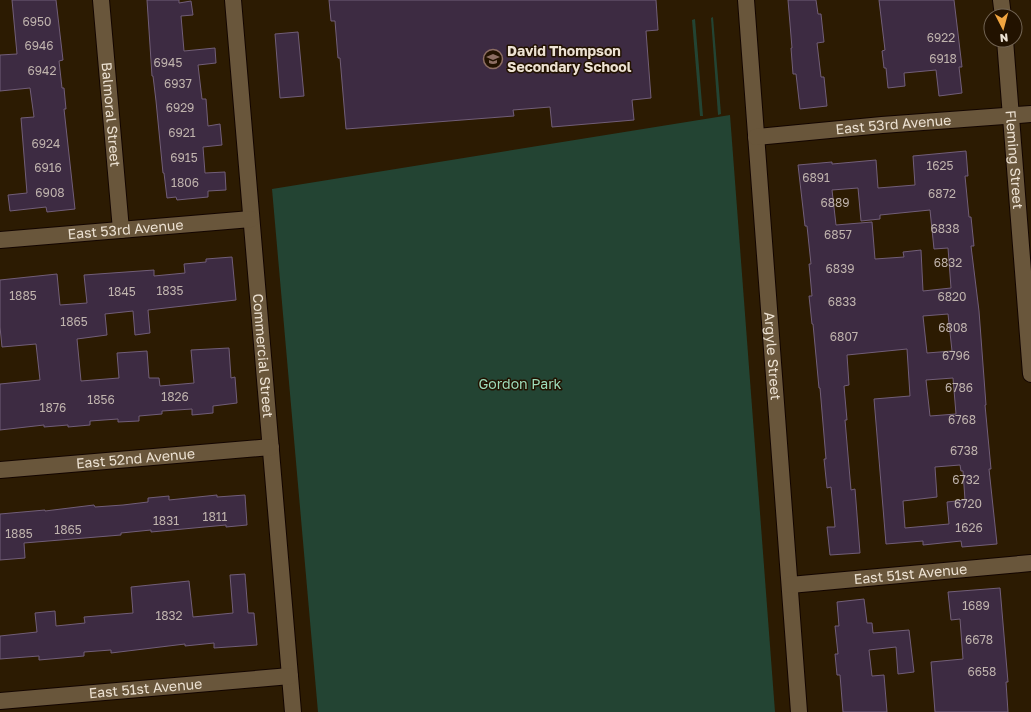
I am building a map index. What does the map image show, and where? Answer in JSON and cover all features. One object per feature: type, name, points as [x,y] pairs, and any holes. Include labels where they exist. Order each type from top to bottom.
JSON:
[{"type":"street","name":"Balmoral Street","points":[[101,0],[121,230]]},
{"type":"street","name":"Commercial Street","points":[[233,0],[293,712]]},
{"type":"street","name":"Argyle Street","points":[[746,0],[799,712]]},
{"type":"street","name":"Fleming Street","points":[[1006,48],[1031,374]]},
{"type":"street","name":"East 53rd Avenue","points":[[756,137],[882,125],[1031,114]]},
{"type":"street","name":"East 53rd Avenue","points":[[0,240],[251,219]]},
{"type":"street","name":"East 52nd Avenue","points":[[0,470],[270,447]]},
{"type":"street","name":"East 51st Avenue","points":[[790,585],[1031,563]]},
{"type":"street","name":"East 51st Avenue","points":[[0,701],[290,676]]},
{"type":"green space","points":[[713,17],[721,114],[718,115],[711,18]]},
{"type":"green space","points":[[695,19],[703,116],[700,116],[692,20]]},
{"type":"green space","name":"Gordon Park","points":[[730,115],[775,712],[318,712],[272,189]]},
{"type":"building","points":[[12,0],[56,0],[63,60],[59,61],[62,88],[64,88],[66,109],[64,109],[75,209],[47,212],[46,207],[10,211],[8,195],[27,193],[21,118],[34,117],[30,88],[0,91],[0,55],[17,54]]},
{"type":"building","points":[[147,0],[179,0],[179,3],[191,1],[193,15],[181,16],[184,51],[215,48],[216,63],[198,65],[202,99],[206,99],[208,126],[220,124],[222,145],[203,147],[205,173],[225,172],[226,190],[208,191],[208,197],[177,200],[176,197],[167,198],[152,76]]},
{"type":"building","points":[[329,0],[656,0],[658,30],[646,31],[651,98],[632,100],[634,120],[552,127],[550,107],[513,110],[514,116],[346,129],[340,58],[338,58],[335,21],[331,21]]},
{"type":"building","points":[[788,0],[816,0],[818,14],[821,14],[824,42],[817,43],[821,77],[824,77],[827,106],[800,109],[796,74],[793,74]]},
{"type":"building","points":[[879,0],[954,0],[962,67],[959,67],[962,93],[939,96],[936,70],[904,73],[905,86],[888,88],[886,68],[884,68],[882,51],[885,50]]},
{"type":"building","points":[[298,32],[304,96],[280,98],[275,34]]},
{"type":"building","points":[[966,151],[968,176],[965,176],[969,217],[971,217],[974,246],[971,246],[979,311],[991,469],[989,469],[997,544],[962,547],[961,541],[923,545],[923,541],[886,544],[874,399],[910,396],[907,349],[847,355],[849,385],[844,386],[847,420],[845,420],[851,490],[855,489],[860,553],[830,555],[827,527],[835,527],[831,487],[827,488],[824,459],[826,459],[820,388],[809,296],[812,296],[809,264],[811,264],[798,165],[876,160],[878,188],[915,185],[913,156]],"holes":[[[858,188],[861,221],[880,219],[880,215],[930,210],[934,249],[948,248],[951,288],[923,291],[921,250],[903,252],[904,257],[875,259],[872,222],[836,225],[832,190]],[[948,314],[952,351],[927,353],[923,316]],[[953,378],[956,414],[930,416],[926,380]],[[960,465],[961,471],[963,471],[965,500],[947,502],[949,524],[905,528],[903,501],[937,497],[935,467]]]},
{"type":"building","points":[[232,257],[236,300],[148,310],[150,333],[135,335],[133,311],[105,314],[107,335],[77,339],[81,381],[119,378],[117,353],[147,351],[149,378],[159,378],[160,386],[194,383],[191,350],[229,348],[231,378],[235,377],[237,403],[213,406],[213,413],[192,415],[192,409],[162,411],[162,414],[139,416],[139,421],[118,422],[118,419],[90,421],[90,425],[44,427],[44,425],[0,430],[0,384],[40,380],[36,344],[2,347],[0,327],[0,280],[57,274],[60,305],[87,303],[84,275],[154,270],[154,276],[185,273],[184,264],[206,262],[206,259]]},
{"type":"building","points":[[217,495],[217,497],[245,495],[247,525],[226,527],[226,525],[151,532],[151,530],[121,533],[121,535],[24,543],[25,558],[0,560],[0,514],[45,511],[94,505],[95,507],[123,505],[148,502],[148,498],[169,496],[169,500]]},
{"type":"building","points":[[245,574],[248,613],[254,613],[257,645],[214,648],[214,643],[185,646],[185,644],[111,653],[111,650],[84,652],[84,656],[39,660],[39,656],[0,659],[0,636],[37,632],[35,613],[55,611],[56,626],[85,623],[84,617],[133,613],[131,587],[189,581],[193,617],[233,613],[230,575]]},
{"type":"building","points":[[1000,588],[1008,682],[1006,682],[1008,712],[935,712],[931,662],[963,659],[960,619],[951,620],[948,592]]},
{"type":"building","points":[[864,599],[867,623],[872,623],[873,633],[909,630],[914,672],[898,674],[896,647],[869,650],[872,676],[884,675],[887,712],[843,712],[840,675],[837,675],[835,654],[838,654],[835,626],[839,626],[837,602]]},
{"type":"place","name":"David Thompson Secondary School","points":[[493,59]]}]
